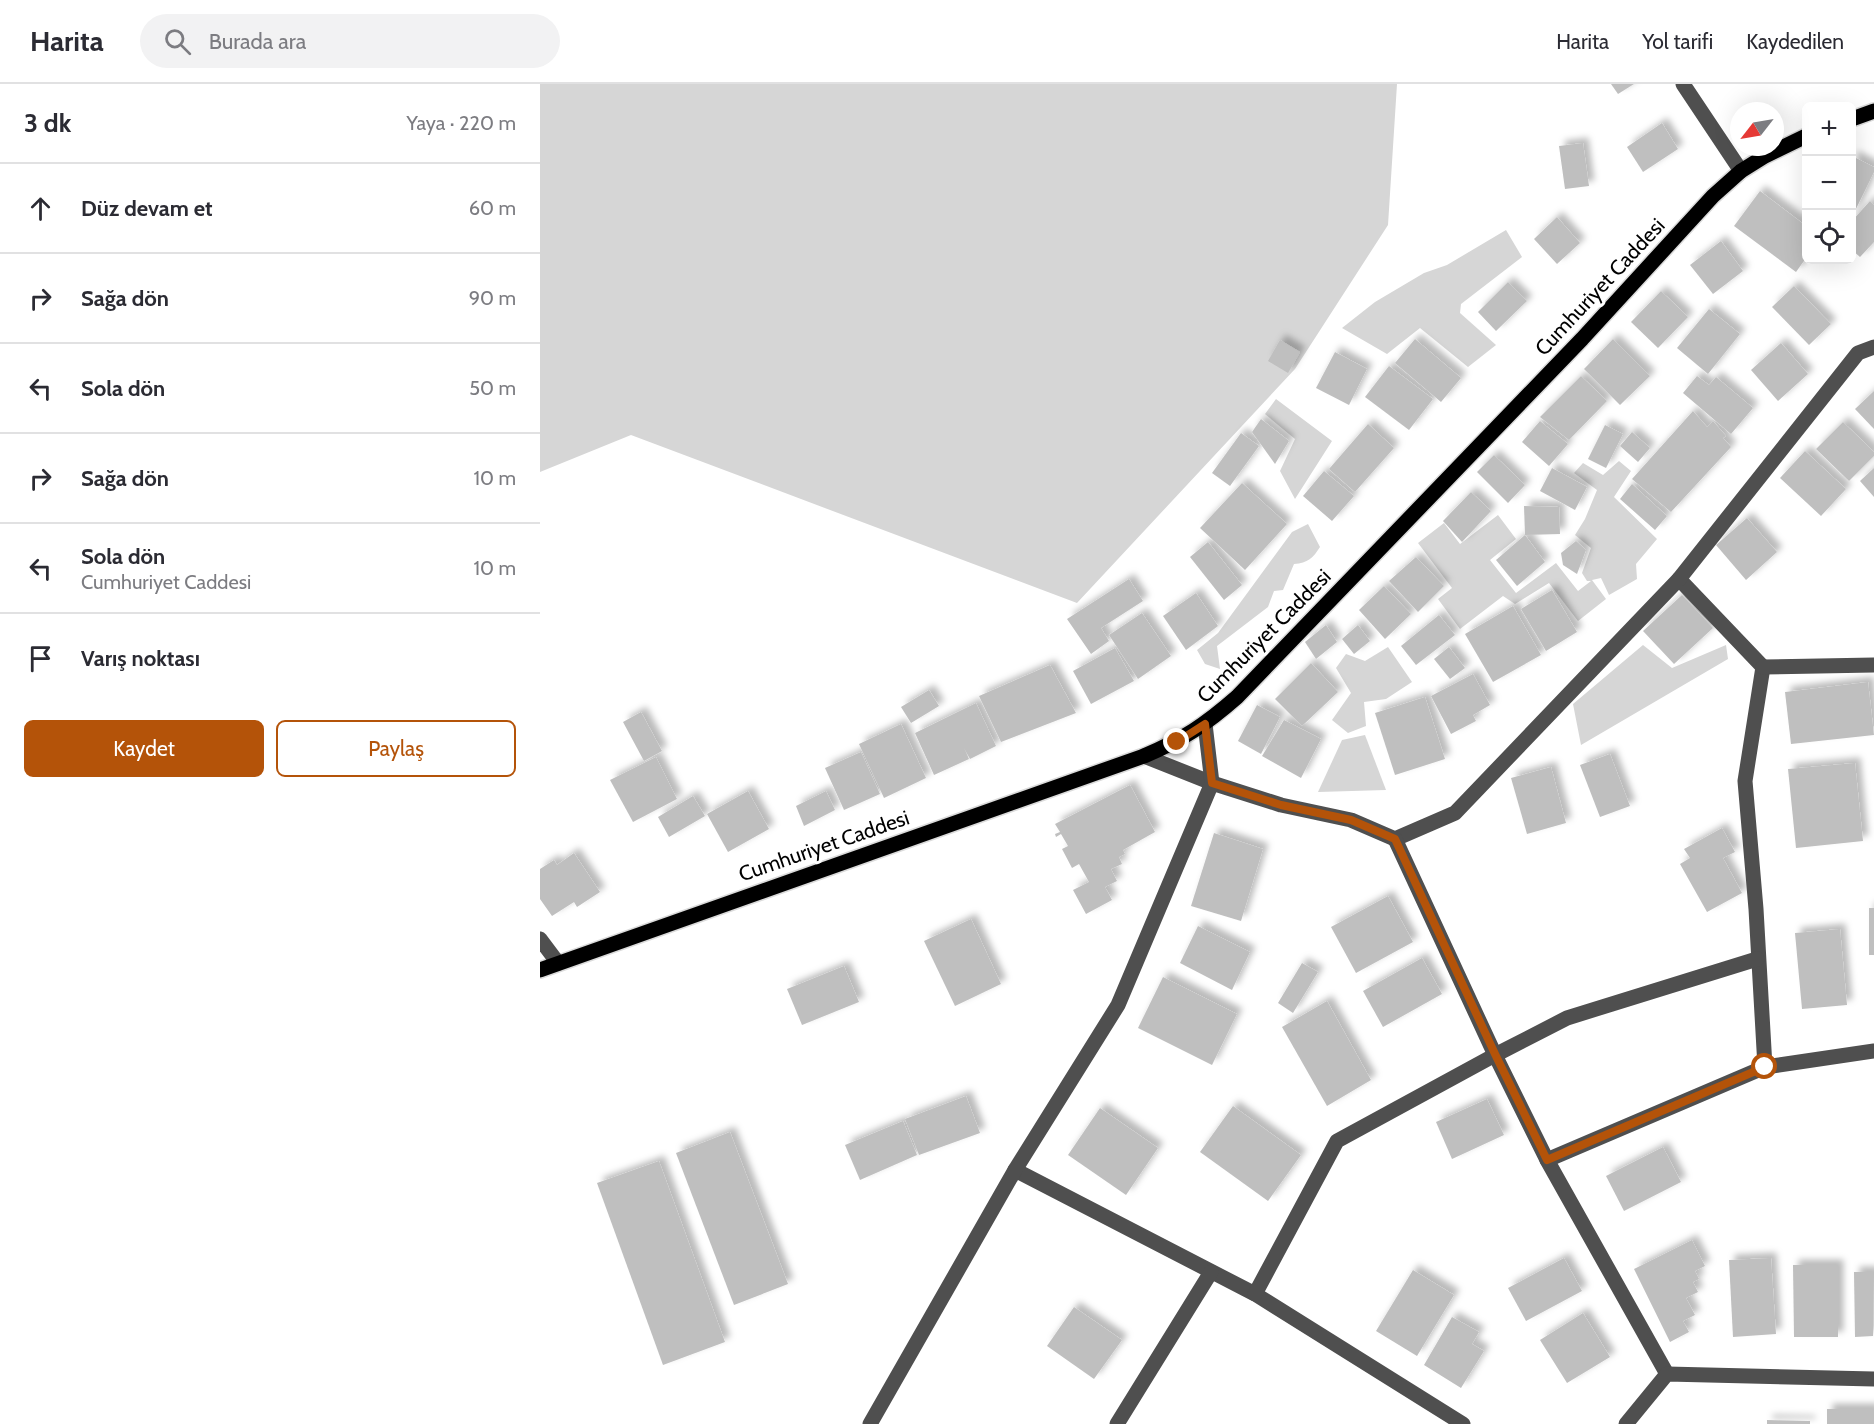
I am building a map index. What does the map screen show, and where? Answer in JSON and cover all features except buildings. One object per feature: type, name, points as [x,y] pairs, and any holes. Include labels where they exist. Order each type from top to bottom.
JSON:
[{"type":"main road","points":[[1856,117],[1874,111]]},
{"type":"main road","name":"Cumhuriyet Caddesi","points":[[540,970],[1144,756],[1177,742],[1205,724],[1237,697],[1582,339],[1713,196],[1741,171],[1802,138]]},
{"type":"street","points":[[1683,84],[1741,171]]},
{"type":"street","points":[[1395,839],[1455,813],[1679,579],[1858,353],[1874,347]]},
{"type":"street","points":[[1679,579],[1763,667],[1874,664]]},
{"type":"street","points":[[1763,667],[1745,781],[1756,909],[1757,959],[1765,1067]]},
{"type":"street","points":[[870,1424],[1015,1170],[1118,1005],[1212,783],[1205,724]]},
{"type":"street","points":[[1144,756],[1212,783],[1281,805],[1351,820],[1395,839],[1547,1160],[1667,1374]]},
{"type":"street","points":[[540,939],[558,963]]},
{"type":"street","points":[[1256,1294],[1337,1141],[1495,1054],[1567,1018],[1757,959]]},
{"type":"street","points":[[1547,1160],[1765,1067],[1874,1052]]},
{"type":"street","points":[[1015,1170],[1256,1294],[1462,1424]]},
{"type":"street","points":[[1116,1424],[1210,1272]]},
{"type":"street","points":[[1667,1374],[1874,1379]]},
{"type":"street","points":[[1626,1424],[1667,1374]]},
{"type":"shaded area","points":[[540,84],[1397,84],[1388,225],[1295,369],[1077,603],[631,435],[540,472]]},
{"type":"shaded area","points":[[1506,230],[1522,257],[1461,304],[1460,313],[1496,345],[1468,367],[1420,328],[1387,354],[1342,328],[1375,302],[1424,273],[1447,265]]},
{"type":"shaded area","points":[[1276,399],[1332,441],[1295,499],[1280,471],[1295,439],[1265,414]]},
{"type":"shaded area","points":[[1619,461],[1631,471],[1614,497],[1657,539],[1636,564],[1637,579],[1609,595],[1601,578],[1592,580],[1606,599],[1578,621],[1549,583],[1515,604],[1503,596],[1460,629],[1438,599],[1452,588],[1418,543],[1444,523],[1460,544],[1498,515],[1516,539],[1490,560],[1516,593],[1556,563],[1578,591],[1591,581],[1587,581],[1582,573],[1591,548],[1575,535],[1585,519],[1597,490],[1574,473],[1583,463],[1603,475]]},
{"type":"shaded area","points":[[1308,524],[1320,547],[1307,561],[1294,564],[1283,590],[1274,591],[1268,607],[1217,646],[1220,669],[1205,664],[1197,650],[1218,633],[1292,532]]},
{"type":"shaded area","points":[[1643,645],[1672,668],[1726,645],[1728,659],[1581,745],[1573,704]]},
{"type":"shaded area","points":[[1388,647],[1412,682],[1386,699],[1364,702],[1366,726],[1348,733],[1332,720],[1351,693],[1336,668],[1346,654],[1365,661]]},
{"type":"shaded area","points":[[1365,735],[1386,790],[1318,792],[1342,740]]},
{"type":"route","points":[[1177,742],[1205,724],[1212,783],[1281,805],[1351,820],[1395,839],[1547,1160],[1765,1067]]}]
